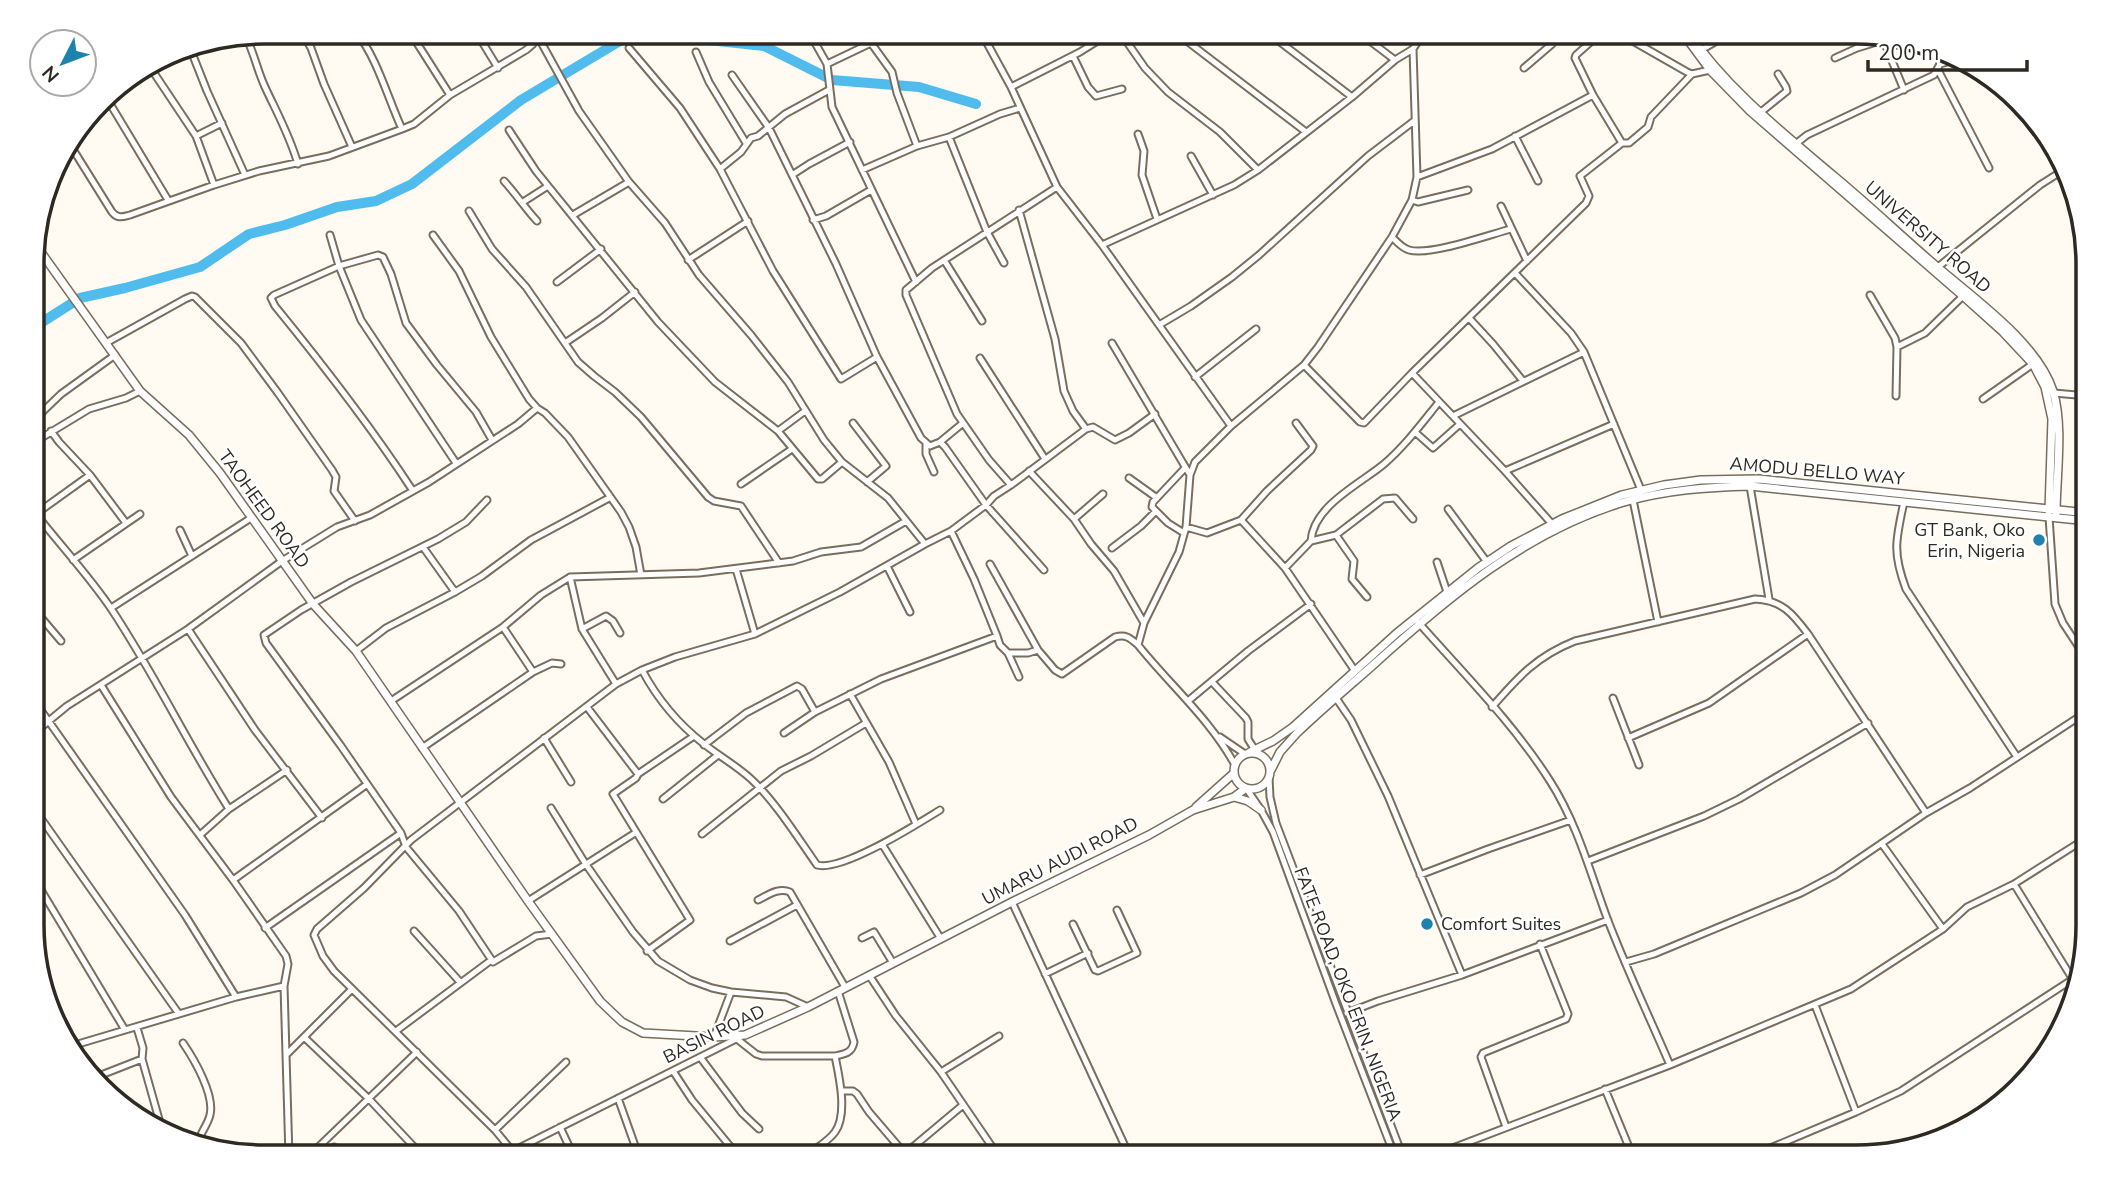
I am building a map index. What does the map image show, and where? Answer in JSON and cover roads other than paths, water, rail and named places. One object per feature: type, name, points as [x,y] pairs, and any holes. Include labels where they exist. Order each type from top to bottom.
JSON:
[{"type":"main road","name":"UNIVERSITY ROAD","points":[[1691,44],[1710,70],[1750,111],[1991,313],[2029,350],[2041,366],[2054,393],[2058,442],[2052,515]]},
{"type":"main road","name":"UNIVERSITY ROAD","points":[[1697,44],[1732,87],[1761,112],[1792,146]]},
{"type":"main road","name":"TAOHEED ROAD","points":[[45,256],[140,391],[189,435],[220,473],[313,604],[356,651],[600,1001],[622,1023],[643,1033],[715,1037],[745,1035]]},
{"type":"main road","name":"UNIVERSITY ROAD","points":[[1935,267],[2033,364],[2045,387],[2052,419],[2052,515]]},
{"type":"main road","name":"AMODU BELLO WAY","points":[[1270,774],[1287,744],[1447,592],[1511,546],[1588,507],[1622,495],[1701,480],[1759,479],[2076,519]]},
{"type":"main road","name":"AMODU BELLO WAY","points":[[1250,752],[1293,727],[1355,671],[1476,578],[1525,547],[1570,524],[1633,500],[1699,487],[1750,486],[2052,515],[2076,514]]},
{"type":"main road","points":[[1193,810],[1250,752],[1268,761],[1270,774],[1261,787],[1246,788],[1236,780],[1234,769]]},
{"type":"main road","points":[[1193,810],[1234,796],[1246,788]]},
{"type":"main road","points":[[1234,796],[1261,810]]},
{"type":"main road","name":"UMARU AUDI ROAD","points":[[942,939],[1149,835],[1193,810]]},
{"type":"main road","name":"BASIN ROAD","points":[[745,1035],[808,1007],[942,939]]},
{"type":"street","points":[[250,44],[264,86],[289,135],[298,164]]},
{"type":"street","points":[[310,44],[352,147]]},
{"type":"street","points":[[363,44],[402,130]]},
{"type":"street","points":[[418,44],[450,95]]},
{"type":"street","points":[[483,44],[498,68]]},
{"type":"street","points":[[75,152],[116,216],[121,218],[245,175],[298,164],[402,130],[414,124],[450,95],[498,68],[533,44]]},
{"type":"street","points":[[543,44],[579,111],[629,182],[665,223],[688,260],[772,361],[824,440],[842,462],[888,498],[925,544]]},
{"type":"street","points":[[816,44],[827,64],[832,107],[916,282]]},
{"type":"street","points":[[827,64],[869,44]]},
{"type":"street","points":[[872,44],[892,72],[917,146]]},
{"type":"street","points":[[989,44],[1012,87],[1057,187],[1102,245],[1231,426]]},
{"type":"street","points":[[1012,87],[1092,44]]},
{"type":"street","points":[[1128,44],[1145,68],[1168,92],[1220,132],[1258,170]]},
{"type":"street","points":[[1191,44],[1306,132]]},
{"type":"street","points":[[1283,44],[1352,97]]},
{"type":"street","points":[[1374,44],[1395,60]]},
{"type":"street","points":[[1102,245],[1234,186],[1352,97],[1416,44]]},
{"type":"street","points":[[1524,68],[1552,44]]},
{"type":"street","points":[[1588,44],[1575,58],[1593,95],[1622,143]]},
{"type":"street","points":[[1638,44],[1692,74]]},
{"type":"street","points":[[1701,50],[1711,44]]},
{"type":"street","points":[[1835,58],[1868,45]]},
{"type":"street","points":[[1886,46],[1904,90]]},
{"type":"street","points":[[629,48],[680,108],[720,169],[773,271],[841,379],[877,357]]},
{"type":"street","points":[[1138,645],[1144,623],[1179,552],[1185,530],[1190,475],[1195,462],[1231,426],[1304,365],[1392,237],[1412,200],[1417,177],[1413,49]]},
{"type":"street","points":[[696,52],[709,82],[746,144]]},
{"type":"street","points":[[193,55],[245,175]]},
{"type":"street","points":[[1073,56],[1088,87],[1096,96],[1122,89]]},
{"type":"street","points":[[1938,60],[1989,168]]},
{"type":"street","points":[[1792,146],[1807,135],[1934,75],[1939,67],[1946,64]]},
{"type":"street","points":[[1304,365],[1364,423],[1588,200],[1580,176],[1622,143],[1629,143],[1648,127],[1651,117],[1692,74],[1710,70]]},
{"type":"street","points":[[154,73],[196,136],[214,185]]},
{"type":"street","points":[[1761,112],[1787,91],[1778,74]]},
{"type":"street","points":[[733,75],[769,128],[836,264],[877,357],[926,444],[926,454],[933,471]]},
{"type":"street","points":[[720,169],[741,152],[746,144],[785,114],[829,90]]},
{"type":"street","points":[[1417,177],[1492,149],[1593,95]]},
{"type":"street","points":[[110,107],[168,200]]},
{"type":"street","points":[[862,170],[917,146],[949,137],[1020,108]]},
{"type":"street","points":[[1159,325],[1232,277],[1368,156],[1414,121]]},
{"type":"street","points":[[196,136],[222,124]]},
{"type":"street","points":[[509,130],[536,171],[658,322],[715,382],[778,431],[818,480],[842,462]]},
{"type":"street","points":[[1138,134],[1144,151],[1142,176],[1157,219]]},
{"type":"street","points":[[1515,136],[1538,181]]},
{"type":"street","points":[[949,137],[987,232],[1004,263]]},
{"type":"street","points":[[792,175],[850,142]]},
{"type":"street","points":[[1191,156],[1213,195]]},
{"type":"street","points":[[1935,267],[2057,174]]},
{"type":"street","points":[[504,181],[537,221]]},
{"type":"street","points":[[573,215],[629,182]]},
{"type":"street","points":[[523,202],[548,186]]},
{"type":"street","points":[[1011,485],[963,423],[906,290],[944,260],[1057,187]]},
{"type":"street","points":[[813,220],[826,216],[871,190]]},
{"type":"street","points":[[1412,200],[1418,202],[1468,190]]},
{"type":"street","points":[[1501,206],[1527,261]]},
{"type":"street","points":[[1019,210],[1055,340],[1064,391],[1073,411],[1086,429]]},
{"type":"street","points":[[468,211],[483,236],[526,286],[578,362],[641,417],[708,497],[714,501],[741,506],[779,563]]},
{"type":"street","points":[[688,260],[748,221]]},
{"type":"street","points":[[1392,237],[1410,250],[1427,251],[1511,229]]},
{"type":"street","points":[[330,235],[360,320],[456,463]]},
{"type":"street","points":[[433,235],[459,271],[491,337],[528,400],[568,437],[629,527],[641,575]]},
{"type":"street","points":[[557,282],[601,249]]},
{"type":"street","points":[[413,491],[336,381],[271,301],[274,295],[339,266],[378,255],[386,259],[405,323],[476,412],[492,440]]},
{"type":"street","points":[[944,260],[982,321]]},
{"type":"street","points":[[1515,273],[1571,333],[1584,352],[1641,490]]},
{"type":"street","points":[[565,343],[635,292]]},
{"type":"street","points":[[1870,295],[1893,335],[1896,347],[1896,396]]},
{"type":"street","points":[[1896,347],[1925,333],[1963,296]]},
{"type":"street","points":[[106,343],[185,299],[195,297],[240,343],[278,393],[332,470],[335,477],[334,491],[355,521]]},
{"type":"street","points":[[1469,318],[1523,381]]},
{"type":"street","points":[[1195,377],[1256,329]]},
{"type":"street","points":[[1112,343],[1190,475]]},
{"type":"street","points":[[1453,415],[1584,352]]},
{"type":"street","points":[[44,410],[61,394],[115,355]]},
{"type":"street","points":[[980,358],[1045,459]]},
{"type":"street","points":[[1983,399],[2033,364]]},
{"type":"street","points":[[1412,373],[1552,524]]},
{"type":"street","points":[[44,436],[89,408],[126,398],[140,391]]},
{"type":"street","points":[[2054,393],[2076,395]]},
{"type":"street","points":[[1311,541],[1312,528],[1345,491],[1384,464],[1439,402]]},
{"type":"street","points":[[44,726],[67,706],[143,660],[282,561],[337,527],[355,521],[413,491],[528,417],[537,408]]},
{"type":"street","points":[[778,431],[805,411]]},
{"type":"street","points":[[507,1145],[418,1052],[334,971],[323,956],[314,935],[317,929],[364,888],[411,840],[616,684],[675,657],[754,634],[840,592],[951,531],[1086,429],[1093,427],[1115,440],[1155,414]]},
{"type":"street","points":[[853,423],[886,466],[867,482]]},
{"type":"street","points":[[926,444],[930,446],[940,442],[963,423]]},
{"type":"street","points":[[1185,468],[1153,502],[1155,512],[1185,530],[1207,533],[1241,520],[1267,491],[1311,450],[1312,442],[1296,423]]},
{"type":"street","points":[[1415,432],[1433,448],[1460,424]]},
{"type":"street","points":[[1505,471],[1614,424]]},
{"type":"street","points":[[51,431],[90,475],[126,523]]},
{"type":"street","points":[[940,442],[986,505],[1044,570]]},
{"type":"street","points":[[741,484],[792,449]]},
{"type":"street","points":[[1030,471],[1074,519],[1114,571],[1144,623]]},
{"type":"street","points":[[44,508],[90,475]]},
{"type":"street","points":[[1129,478],[1157,498]]},
{"type":"street","points":[[1750,486],[1769,599]]},
{"type":"street","points":[[1074,519],[1103,494]]},
{"type":"street","points":[[356,651],[386,628],[482,576],[531,540],[609,498]]},
{"type":"street","points":[[1285,568],[1311,541],[1336,535],[1383,499],[1395,498],[1413,519]]},
{"type":"street","points":[[487,500],[466,522],[423,547],[351,582],[301,610],[264,635],[266,643],[401,833],[406,847],[459,911],[494,962]]},
{"type":"street","points":[[1633,500],[1658,622]]},
{"type":"street","points":[[1905,502],[1895,544],[1906,589],[2018,757]]},
{"type":"street","points":[[1448,509],[1487,562]]},
{"type":"street","points":[[1112,548],[1155,512]]},
{"type":"street","points":[[73,560],[139,514]]},
{"type":"street","points":[[2052,515],[2055,604],[2076,643]]},
{"type":"street","points":[[111,608],[251,518]]},
{"type":"street","points":[[1241,520],[1285,568],[1355,671]]},
{"type":"street","points":[[391,701],[503,628],[541,595],[570,577],[736,569],[779,563],[821,552],[861,547],[906,521]]},
{"type":"street","points":[[44,526],[111,608],[167,699],[198,760],[229,809]]},
{"type":"street","points":[[180,530],[192,556]]},
{"type":"street","points":[[951,531],[974,579],[1000,645],[1019,677]]},
{"type":"street","points":[[1336,535],[1354,561],[1352,579],[1367,597]]},
{"type":"street","points":[[423,547],[455,592]]},
{"type":"street","points":[[1437,562],[1447,592]]},
{"type":"street","points":[[990,564],[1038,650],[1055,670],[1062,674],[1115,637],[1129,636],[1217,735],[1234,769]]},
{"type":"street","points":[[887,566],[910,612]]},
{"type":"street","points":[[736,569],[754,634]]},
{"type":"street","points":[[570,577],[582,629],[616,684]]},
{"type":"street","points":[[1492,707],[1535,662],[1575,641],[1755,599],[1769,599],[1788,610],[1808,634],[1926,813]]},
{"type":"street","points":[[1188,701],[1311,604]]},
{"type":"street","points":[[582,629],[606,616],[620,632]]},
{"type":"street","points":[[44,621],[61,641]]},
{"type":"street","points":[[1417,621],[1523,743],[1551,782],[1571,820],[1608,920],[1670,1065]]},
{"type":"street","points":[[503,628],[533,672]]},
{"type":"street","points":[[188,629],[255,730],[322,818]]},
{"type":"street","points":[[1628,738],[1709,703],[1808,634]]},
{"type":"street","points":[[784,733],[815,712],[881,679],[997,636]]},
{"type":"street","points":[[1007,653],[1038,650]]},
{"type":"street","points":[[422,748],[533,672],[552,663],[561,664]]},
{"type":"street","points":[[642,670],[655,695],[671,715],[704,745],[759,787],[817,865],[831,865],[882,844],[940,810]]},
{"type":"street","points":[[1212,682],[1246,718],[1250,752]]},
{"type":"street","points":[[101,685],[171,797],[286,956],[288,964],[284,986],[289,1145]]},
{"type":"street","points":[[704,745],[746,713],[797,686],[802,689],[815,712]]},
{"type":"street","points":[[850,694],[889,762],[916,824]]},
{"type":"street","points":[[1336,698],[1351,720],[1388,796],[1462,975]]},
{"type":"street","points":[[1613,698],[1639,765]]},
{"type":"street","points":[[587,707],[638,774]]},
{"type":"street","points":[[44,714],[185,915],[236,997]]},
{"type":"street","points":[[1626,962],[1654,954],[1801,893],[1835,875],[1926,813],[2076,719]]},
{"type":"street","points":[[702,834],[781,771],[866,723]]},
{"type":"street","points":[[1588,861],[1704,816],[1739,799],[1868,723]]},
{"type":"street","points":[[1217,735],[1250,752]]},
{"type":"street","points":[[647,951],[690,920],[613,794],[694,736]]},
{"type":"street","points":[[544,738],[571,782]]},
{"type":"street","points":[[663,799],[718,755]]},
{"type":"street","points":[[200,835],[229,809],[287,770]]},
{"type":"street","name":"FATE ROAD, OKO ERIN, NIGERIA","points":[[1270,774],[1272,810],[1399,1145]]},
{"type":"street","points":[[233,880],[366,785]]},
{"type":"street","name":"FATE ROAD, OKO ERIN, NIGERIA","points":[[1246,788],[1276,840],[1390,1145]]},
{"type":"street","points":[[551,808],[585,863],[647,951],[658,961],[690,980],[712,988],[786,996],[808,1007]]},
{"type":"street","points":[[1420,875],[1571,820]]},
{"type":"street","points":[[44,823],[179,1014]]},
{"type":"street","points":[[265,928],[401,833]]},
{"type":"street","points":[[528,901],[635,833]]},
{"type":"street","points":[[882,844],[942,939]]},
{"type":"street","points":[[1882,844],[1942,929]]},
{"type":"street","points":[[1460,1145],[1670,1065],[1851,989],[1942,929],[1967,907],[2014,884],[2076,845]]},
{"type":"street","points":[[2014,884],[2070,975]]},
{"type":"street","points":[[737,1039],[762,1056],[835,1056],[853,1048],[854,1042],[842,989],[790,892],[783,889],[758,900]]},
{"type":"street","points":[[44,895],[125,1030]]},
{"type":"street","points":[[1013,902],[1124,1145]]},
{"type":"street","points":[[730,941],[797,905]]},
{"type":"street","points":[[1073,924],[1095,970],[1098,971],[1137,953],[1117,911]]},
{"type":"street","points":[[1347,1013],[1462,975],[1608,920]]},
{"type":"street","points":[[414,931],[460,982]]},
{"type":"street","points":[[862,938],[874,932],[893,963]]},
{"type":"street","points":[[396,1031],[490,961],[494,962],[536,936],[552,934]]},
{"type":"street","points":[[1506,1127],[1482,1057],[1483,1053],[1566,1019],[1568,1014],[1540,944]]},
{"type":"street","points":[[1045,974],[1088,953]]},
{"type":"street","points":[[869,975],[896,1016],[941,1072],[990,1145]]},
{"type":"street","points":[[1782,1144],[1901,1091],[2068,985]]},
{"type":"street","points":[[79,1044],[236,997],[284,986]]},
{"type":"street","points":[[286,1055],[352,989]]},
{"type":"street","points":[[715,1037],[732,992]]},
{"type":"street","points":[[1815,1006],[1856,1112]]},
{"type":"street","points":[[137,1028],[143,1048],[142,1059],[159,1118]]},
{"type":"street","name":"BASIN ROAD","points":[[526,1145],[745,1035]]},
{"type":"street","points":[[941,1072],[999,1036]]},
{"type":"street","points":[[304,1037],[412,1145]]},
{"type":"street","points":[[183,1044],[195,1060],[212,1105],[201,1136]]},
{"type":"street","points":[[321,1145],[418,1052]]},
{"type":"street","points":[[818,1145],[839,1124],[842,1091],[835,1056]]},
{"type":"street","points":[[700,1057],[742,1113],[759,1129]]},
{"type":"street","points":[[102,1075],[142,1059]]},
{"type":"street","points":[[495,1130],[566,1062]]},
{"type":"street","points":[[673,1071],[692,1100],[729,1145]]},
{"type":"street","points":[[1605,1090],[1628,1145]]},
{"type":"street","points":[[842,1091],[853,1091],[857,1094],[895,1145]]},
{"type":"street","points":[[618,1098],[635,1145]]},
{"type":"street","points":[[915,1145],[963,1105]]},
{"type":"street","points":[[560,1127],[568,1145]]},
{"type":"waterway","points":[[44,321],[80,298],[200,267],[249,234],[337,207],[376,201],[412,184],[521,100],[615,44]]},
{"type":"waterway","points":[[746,44],[764,46],[832,80],[919,87],[976,104]]},
{"type":"place","name":"GT Bank, Oko Erin, Nigeria","points":[[2039,540]]},
{"type":"place","name":"Comfort Suites","points":[[1427,924]]}]
